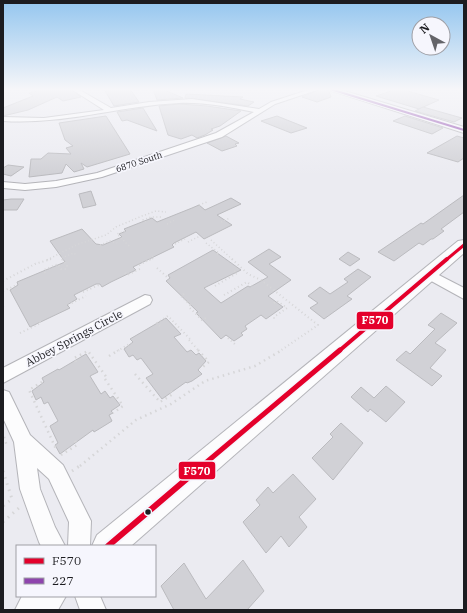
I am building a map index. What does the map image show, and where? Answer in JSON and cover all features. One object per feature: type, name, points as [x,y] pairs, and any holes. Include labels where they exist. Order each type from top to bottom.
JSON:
[{"type":"main road","points":[[423,118],[464,130]]},
{"type":"main road","points":[[109,545],[464,245]]},
{"type":"main road","points":[[32,610],[48,597]]},
{"type":"street","points":[[3,119],[56,118]]},
{"type":"street","name":"6870 South","points":[[7,186],[56,184],[99,175],[219,135],[250,118]]},
{"type":"street","points":[[429,274],[464,294]]},
{"type":"street","name":"Abbey Springs Circle","points":[[3,376],[145,300]]},
{"type":"street","points":[[3,398],[23,442],[30,489],[47,534],[53,545]]},
{"type":"street","points":[[23,442],[56,472],[80,521],[79,545]]},
{"type":"street","points":[[88,597],[93,610]]},
{"type":"path","points":[[199,205],[207,202]]},
{"type":"path","points":[[3,280],[35,264],[52,259],[76,245],[106,235],[116,227],[142,216],[156,211],[166,212]]},
{"type":"path","points":[[146,222],[144,220],[151,216],[163,217]]},
{"type":"path","points":[[221,222],[230,218]]},
{"type":"path","points":[[167,224],[175,220]]},
{"type":"path","points":[[125,231],[117,234],[129,246]]},
{"type":"path","points":[[188,242],[200,236]]},
{"type":"path","points":[[175,244],[185,239]]},
{"type":"path","points":[[59,478],[78,468],[136,420],[171,404],[205,381],[255,366],[295,342],[318,325],[261,280],[248,274],[211,240]]},
{"type":"path","points":[[100,245],[110,241],[112,243],[117,243]]},
{"type":"path","points":[[206,243],[219,253],[215,255]]},
{"type":"path","points":[[45,273],[44,270],[58,264],[61,269],[66,269],[67,266],[61,258],[74,253],[76,255]]},
{"type":"path","points":[[139,264],[154,258],[151,255]]},
{"type":"path","points":[[125,272],[127,275],[142,268]]},
{"type":"path","points":[[157,268],[167,277]]},
{"type":"path","points":[[214,286],[237,273],[233,270]]},
{"type":"path","points":[[224,295],[246,282],[252,286]]},
{"type":"path","points":[[3,291],[17,285]]},
{"type":"path","points":[[83,292],[99,285]]},
{"type":"path","points":[[184,294],[181,296],[191,308],[202,320],[206,318]]},
{"type":"path","points":[[68,305],[86,296]]},
{"type":"path","points":[[274,303],[277,301],[287,308],[274,317],[274,321]]},
{"type":"path","points":[[160,326],[157,322],[168,316],[210,362],[200,369]]},
{"type":"path","points":[[20,333],[41,323],[38,320]]},
{"type":"path","points":[[228,338],[237,346]]},
{"type":"path","points":[[109,356],[131,343]]},
{"type":"path","points":[[76,362],[74,358],[88,351],[123,406],[113,413]]},
{"type":"path","points":[[135,374],[160,402],[173,394],[170,390]]},
{"type":"path","points":[[42,382],[29,390],[60,456],[77,445],[74,440]]},
{"type":"path","points":[[3,471],[12,499],[3,506]]},
{"type":"path","points":[[3,522],[20,506]]},
{"type":"building","points":[[95,118],[107,118],[130,154],[87,167],[81,163],[84,169],[74,172],[66,164],[62,173],[29,177],[31,159],[41,159],[48,153],[71,154],[66,148],[73,146],[65,140],[59,123]]},
{"type":"building","points":[[120,118],[149,118],[157,131],[127,120],[122,121]]},
{"type":"building","points":[[163,118],[232,118],[220,126],[211,129],[213,130],[205,135],[197,138],[192,135],[181,139],[168,135]]},
{"type":"building","points":[[272,118],[281,118],[307,128],[291,133],[261,121]]},
{"type":"building","points":[[401,118],[410,118],[443,128],[432,134],[393,121]]},
{"type":"building","points":[[438,118],[462,118],[454,122]]},
{"type":"building","points":[[226,136],[239,143],[235,144],[237,146],[222,151],[207,143]]},
{"type":"building","points":[[457,136],[464,138],[464,158],[458,162],[427,153]]},
{"type":"building","points":[[8,165],[24,167],[11,176],[3,174],[3,168]]},
{"type":"building","points":[[91,191],[96,205],[83,208],[79,194]]},
{"type":"building","points":[[464,195],[464,212],[441,229],[444,231],[433,239],[423,245],[419,243],[394,261],[378,252],[421,223],[423,224]]},
{"type":"building","points":[[231,198],[241,204],[217,215],[232,225],[204,239],[196,232],[174,243],[172,245],[174,247],[133,267],[136,270],[102,287],[100,284],[96,284],[74,295],[77,299],[67,305],[70,308],[30,327],[10,290],[18,285],[17,282],[65,262],[50,241],[82,229],[96,244],[103,245],[122,237],[119,234],[126,231],[124,229],[152,218],[157,222],[199,205],[205,210]]},
{"type":"building","points":[[24,199],[17,210],[3,210],[3,200]]},
{"type":"building","points":[[269,249],[281,257],[269,264],[291,280],[268,296],[283,307],[266,319],[261,315],[245,326],[247,329],[241,333],[243,335],[234,341],[226,335],[221,339],[196,313],[198,312],[166,281],[170,278],[168,275],[213,250],[241,270],[204,288],[221,303],[248,286],[250,287],[268,277],[248,262]]},
{"type":"building","points":[[348,252],[360,259],[350,266],[339,259]]},
{"type":"building","points":[[358,269],[371,277],[347,296],[352,299],[324,319],[310,308],[318,303],[308,296],[320,287],[330,294],[348,282],[344,279]]},
{"type":"building","points":[[441,313],[457,323],[435,343],[446,350],[430,368],[442,376],[432,386],[396,360],[406,351],[410,354],[435,329],[428,325]]},
{"type":"building","points":[[166,318],[181,334],[174,337],[187,352],[191,350],[196,355],[199,353],[206,361],[198,370],[202,374],[192,381],[186,382],[162,399],[146,378],[153,374],[141,358],[137,360],[133,355],[129,357],[124,349],[133,342],[130,339]]},
{"type":"building","points":[[86,354],[98,372],[90,376],[101,394],[105,391],[110,398],[113,396],[120,405],[111,411],[113,413],[109,415],[112,421],[94,432],[93,430],[60,454],[55,445],[58,443],[50,426],[58,421],[48,402],[44,404],[41,397],[36,400],[32,391],[44,382],[42,378]]},
{"type":"building","points":[[386,386],[405,402],[386,422],[370,409],[368,412],[351,397],[361,387],[374,398]]},
{"type":"building","points":[[341,423],[363,443],[333,480],[312,458],[333,437],[330,434]]},
{"type":"building","points":[[293,474],[316,499],[299,517],[307,527],[289,547],[281,536],[266,553],[243,522],[260,505],[256,500],[268,487],[273,493]]},
{"type":"building","points":[[243,560],[264,591],[247,610],[174,610],[161,586],[184,563],[206,599]]},
{"type":"transit line","name":"227","points":[[423,118],[464,130]]},
{"type":"transit line","name":"F570","points":[[109,545],[464,245]]}]
